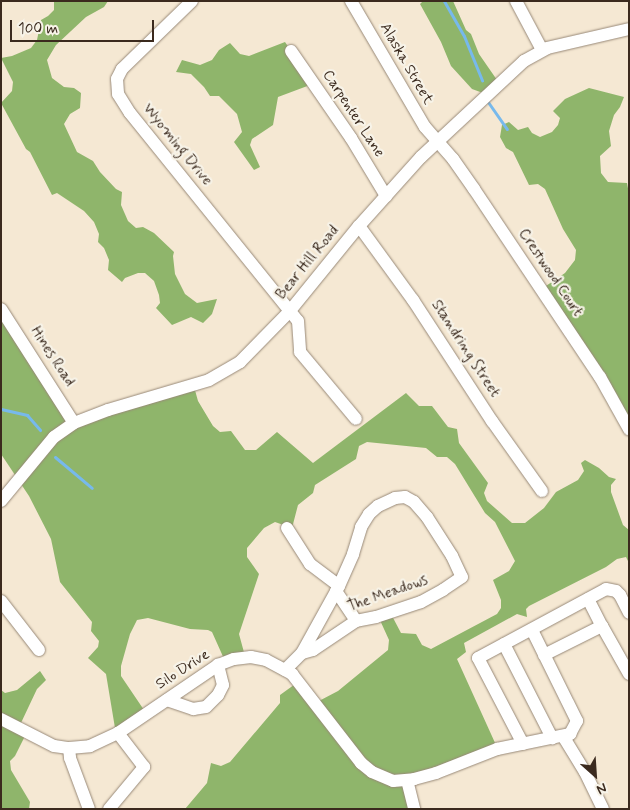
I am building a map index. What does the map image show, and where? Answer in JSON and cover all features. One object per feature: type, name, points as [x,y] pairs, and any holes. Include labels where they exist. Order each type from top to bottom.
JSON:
[{"type":"street","name":"Wyoming Drive","points":[[192,1],[122,69],[117,79],[118,94],[130,113],[298,321],[300,352],[356,418]]},
{"type":"street","name":"Alaska Street","points":[[351,1],[425,127],[437,141]]},
{"type":"street","points":[[516,1],[542,50]]},
{"type":"street","name":"Bear Hill Road","points":[[1,501],[54,437],[74,424],[108,410],[182,389],[227,371],[254,348],[289,312],[359,226],[437,141],[524,60],[542,50],[629,29]]},
{"type":"street","name":"Carpenter Lane","points":[[291,51],[351,138],[386,196]]},
{"type":"street","name":"Crestwood Court","points":[[437,141],[474,189],[600,377],[629,429]]},
{"type":"street","name":"Standring Street","points":[[359,226],[413,300],[492,421],[542,491]]},
{"type":"street","name":"Hines Road","points":[[1,309],[74,424]]},
{"type":"street","name":"The Meadows","points":[[285,670],[302,653],[337,589],[353,554],[361,527],[369,514],[378,506],[395,498],[405,497],[414,502],[427,517],[462,577],[457,582],[421,602],[376,617],[356,621],[313,650],[302,653]]},
{"type":"street","points":[[287,528],[310,564],[337,589],[356,621]]},
{"type":"street","points":[[523,744],[478,658],[606,589],[616,591],[629,613]]},
{"type":"street","points":[[588,599],[629,674]]},
{"type":"street","points":[[1,601],[39,650]]},
{"type":"street","points":[[544,655],[602,626]]},
{"type":"street","points":[[532,630],[577,721],[561,736]]},
{"type":"street","points":[[504,644],[561,736],[586,772],[603,809]]},
{"type":"street","name":"Silo Drive","points":[[1,719],[46,743],[69,748],[90,746],[118,733],[218,665],[234,659],[251,657],[266,660],[285,670],[298,680],[361,763],[382,777],[393,780],[425,777],[497,749],[561,736]]},
{"type":"street","points":[[167,700],[193,710],[206,707],[218,695],[224,685],[218,665]]},
{"type":"street","points":[[108,809],[144,767],[118,733]]},
{"type":"street","points":[[69,748],[70,758],[89,809]]},
{"type":"street","points":[[407,780],[414,809]]},
{"type":"green space","points":[[54,1],[108,1],[104,7],[86,17],[56,45],[47,60],[52,78],[64,87],[74,88],[81,93],[80,108],[70,114],[64,124],[77,152],[93,161],[100,172],[116,189],[122,192],[121,205],[128,221],[136,228],[143,227],[154,233],[174,252],[175,274],[185,294],[197,303],[217,299],[212,314],[203,323],[191,317],[172,325],[156,308],[160,303],[159,295],[154,281],[145,273],[138,273],[125,278],[122,282],[108,270],[109,260],[104,248],[98,242],[99,234],[94,222],[84,211],[57,193],[52,195],[30,152],[26,149],[1,103],[12,91],[13,82],[1,58],[12,56],[31,48],[37,40],[41,20],[54,10]]},
{"type":"green space","points":[[423,1],[453,1],[466,30],[471,34],[479,54],[497,80],[483,93],[472,89],[451,66],[441,42],[420,4]]},
{"type":"green space","points":[[285,42],[309,77],[310,85],[278,97],[273,125],[252,139],[250,145],[260,167],[254,170],[234,142],[242,132],[237,114],[219,96],[210,96],[191,74],[176,72],[182,60],[200,65],[212,60],[219,50],[230,43],[240,54],[249,56]]},
{"type":"green space","points":[[589,88],[624,97],[614,115],[609,131],[611,146],[600,156],[601,173],[608,182],[627,183],[629,194],[629,424],[543,288],[565,273],[575,260],[576,250],[563,229],[545,189],[538,184],[529,185],[513,152],[506,148],[500,137],[502,125],[509,122],[518,130],[528,127],[532,133],[540,137],[552,132],[558,125],[560,118],[553,111],[565,99]]},
{"type":"green space","points":[[8,318],[72,418],[193,383],[198,401],[213,426],[220,432],[231,431],[245,450],[256,450],[277,432],[313,463],[406,393],[419,406],[432,406],[448,427],[457,429],[459,443],[488,483],[484,493],[487,501],[512,523],[525,523],[544,508],[556,492],[578,480],[584,471],[581,463],[585,460],[599,468],[609,477],[616,479],[611,485],[611,492],[623,525],[629,530],[629,563],[626,557],[617,559],[606,567],[529,606],[526,609],[527,617],[517,614],[464,643],[466,652],[457,659],[496,745],[404,778],[413,809],[185,809],[207,783],[211,763],[221,766],[230,762],[280,703],[280,695],[298,682],[317,702],[338,691],[388,650],[389,640],[379,618],[391,614],[401,633],[416,634],[422,645],[431,649],[497,614],[501,608],[501,600],[493,580],[509,571],[515,561],[495,522],[485,513],[455,464],[447,457],[437,457],[426,448],[367,442],[359,446],[356,459],[315,485],[313,493],[298,505],[292,528],[275,522],[264,528],[247,548],[247,557],[259,574],[239,634],[245,656],[225,661],[212,632],[208,630],[190,629],[148,618],[137,620],[130,634],[121,666],[121,676],[144,710],[115,728],[106,674],[88,658],[98,647],[99,641],[91,631],[92,622],[60,582],[51,539],[29,496],[1,454],[1,322]]},
{"type":"green space","points":[[40,671],[46,680],[37,689],[20,725],[26,734],[15,756],[10,761],[11,770],[30,802],[29,809],[1,809],[1,690],[5,693],[17,690]]},
{"type":"waterway","points":[[444,1],[464,36],[482,80]]},
{"type":"waterway","points":[[488,102],[507,129]]},
{"type":"waterway","points":[[1,409],[27,415],[40,430]]},
{"type":"waterway","points":[[55,457],[92,488]]}]
